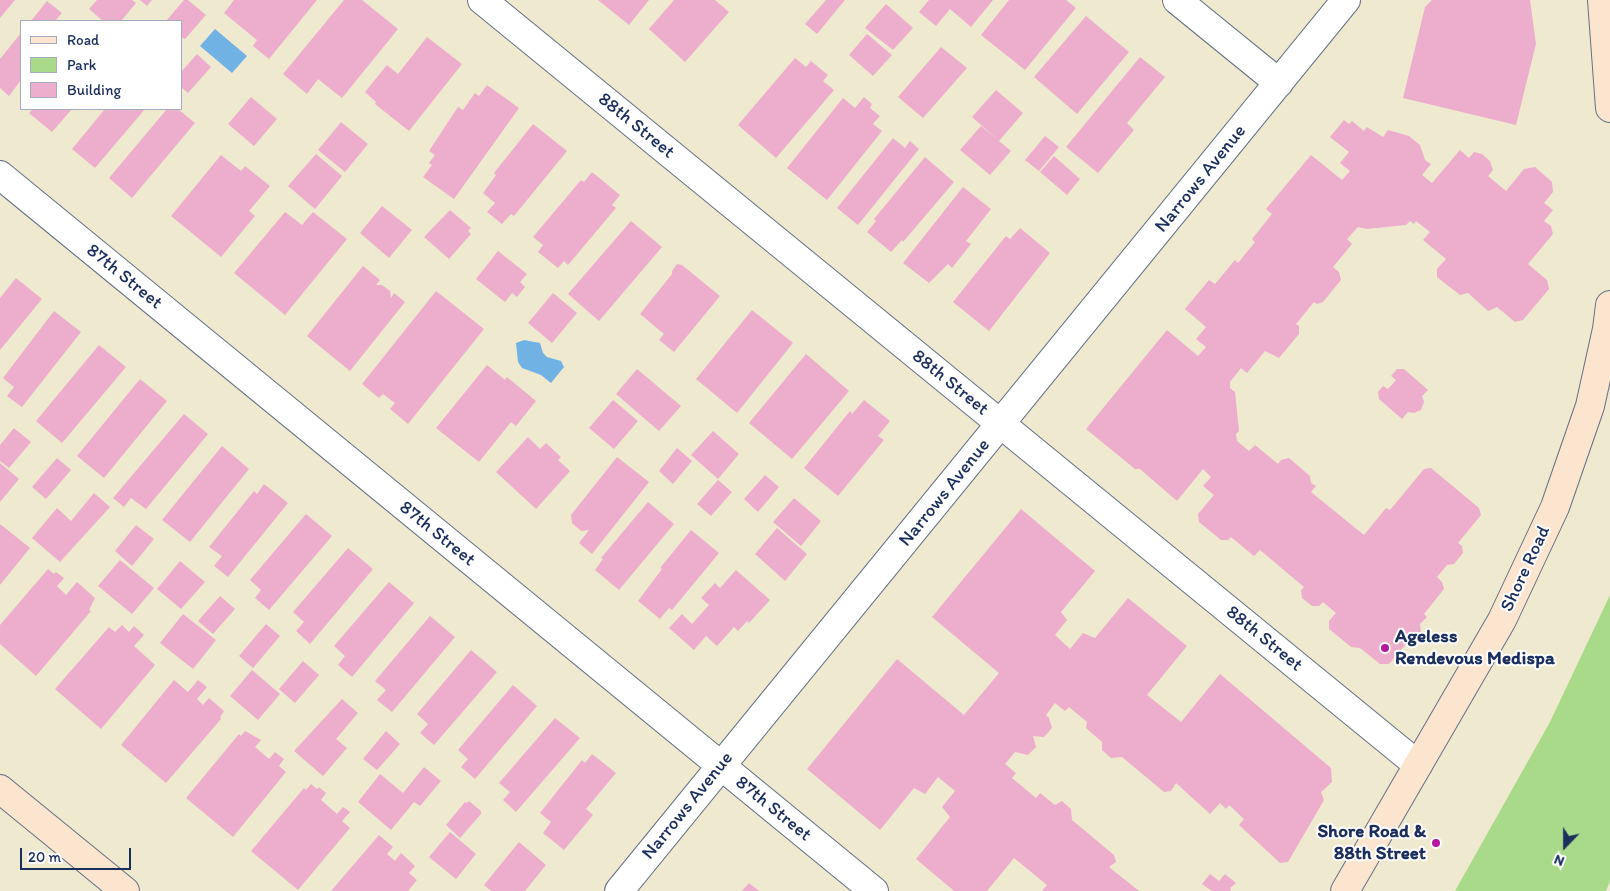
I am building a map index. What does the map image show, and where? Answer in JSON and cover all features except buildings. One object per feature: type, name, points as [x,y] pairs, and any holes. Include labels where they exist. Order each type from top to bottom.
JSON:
[{"type":"street","name":"88th Street","points":[[482,0],[1418,765]]},
{"type":"street","points":[[1178,0],[1279,83]]},
{"type":"street","name":"Narrows Avenue","points":[[619,891],[1346,0]]},
{"type":"street","points":[[1602,0],[1610,108]]},
{"type":"street","name":"87th Street","points":[[0,175],[874,891]]},
{"type":"street","name":"Shore Road","points":[[1345,891],[1502,620],[1555,507],[1590,406],[1607,329],[1610,305]]},
{"type":"street","points":[[0,789],[125,891]]},
{"type":"green space","points":[[1610,595],[1610,881],[1606,891],[1455,891],[1550,722]]},
{"type":"water","points":[[215,29],[247,56],[232,73],[200,46]]},
{"type":"water","points":[[524,340],[540,343],[543,353],[547,357],[561,361],[564,367],[551,383],[541,375],[522,368],[518,362],[516,343]]},
{"type":"place","name":"Ageless Rendevous Medispa","points":[[1385,648]]},
{"type":"place","name":"Shore Road & 88th Street","points":[[1436,843]]}]
